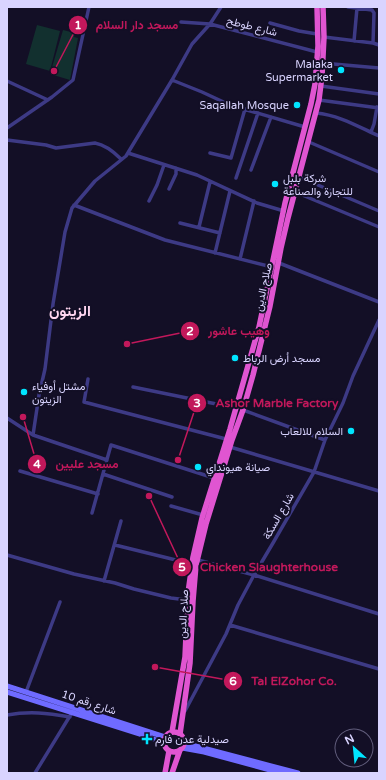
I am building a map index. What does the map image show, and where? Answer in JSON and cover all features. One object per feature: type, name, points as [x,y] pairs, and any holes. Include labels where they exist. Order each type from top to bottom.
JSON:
[{"type":"highway","name":"صلاح الدين","points":[[172,732],[185,657],[187,600],[192,564],[203,515],[259,327],[284,211],[315,84],[318,7]]},
{"type":"highway","name":"صلاح الدين","points":[[180,734],[190,663],[193,601],[198,560],[206,524],[230,446],[243,410],[266,326],[281,248],[319,100],[324,37],[323,7]]},
{"type":"highway","points":[[165,773],[169,751],[165,740],[168,734],[177,732],[183,736],[182,747],[172,773]]},
{"type":"highway","points":[[169,751],[175,752],[182,747]]},
{"type":"main road","name":"شارع رقم 10","points":[[7,686],[26,692],[72,713]]},
{"type":"main road","name":"شارع رقم 10","points":[[7,692],[165,740]]},
{"type":"main road","points":[[182,747],[281,773]]},
{"type":"main road","points":[[182,747],[298,773]]},
{"type":"street","points":[[7,128],[48,100],[73,80],[89,7]]},
{"type":"street","points":[[33,435],[46,369],[53,304],[65,232],[72,208],[95,181],[126,156],[192,44],[210,24],[221,7]]},
{"type":"street","points":[[348,7],[372,10],[374,13],[373,44]]},
{"type":"street","points":[[354,41],[357,8]]},
{"type":"street","name":"شارع طوطح","points":[[181,22],[210,24],[317,52]]},
{"type":"street","points":[[270,23],[317,34]]},
{"type":"street","points":[[324,37],[379,45]]},
{"type":"street","points":[[322,63],[379,68]]},
{"type":"street","points":[[172,80],[230,105],[305,127]]},
{"type":"street","points":[[7,81],[48,100]]},
{"type":"street","points":[[321,86],[379,94]]},
{"type":"street","points":[[319,100],[378,108],[371,132]]},
{"type":"street","points":[[210,153],[230,158],[245,109]]},
{"type":"street","points":[[236,178],[258,113]]},
{"type":"street","points":[[316,113],[334,116],[379,136]]},
{"type":"street","points":[[251,170],[271,117]]},
{"type":"street","points":[[7,140],[46,145],[56,148],[95,143],[104,145],[121,159]]},
{"type":"street","points":[[309,142],[379,172]]},
{"type":"street","points":[[128,153],[196,175],[254,201],[284,211]]},
{"type":"street","points":[[149,201],[157,185],[164,165]]},
{"type":"street","points":[[169,189],[176,174],[176,168]]},
{"type":"street","points":[[299,177],[379,211]]},
{"type":"street","points":[[199,227],[210,182]]},
{"type":"street","points":[[215,253],[230,191]]},
{"type":"street","points":[[295,192],[379,227]]},
{"type":"street","points":[[240,259],[254,201]]},
{"type":"street","points":[[74,205],[165,240],[272,267]]},
{"type":"street","points":[[180,223],[220,233]]},
{"type":"street","points":[[279,263],[379,302]]},
{"type":"street","name":"شارع السكة","points":[[183,715],[218,649],[238,605],[254,575],[314,472],[325,440],[343,403],[353,376],[379,320]]},
{"type":"street","points":[[88,379],[84,402],[226,439]]},
{"type":"street","points":[[133,387],[236,408]]},
{"type":"street","points":[[243,410],[325,440]]},
{"type":"street","points":[[7,418],[33,435],[107,460]]},
{"type":"street","points":[[92,512],[111,445],[214,478]]},
{"type":"street","points":[[230,446],[379,491]]},
{"type":"street","points":[[20,471],[98,494]]},
{"type":"street","points":[[103,474],[172,496]]},
{"type":"street","points":[[171,506],[203,515]]},
{"type":"street","points":[[104,581],[121,521]]},
{"type":"street","points":[[114,546],[192,564]]},
{"type":"street","points":[[7,555],[57,570],[171,598],[187,600]]},
{"type":"street","points":[[198,560],[254,575],[379,614]]},
{"type":"street","points":[[26,692],[60,602]]},
{"type":"street","points":[[230,625],[379,669]]},
{"type":"street","points":[[7,715],[19,713],[72,713]]},
{"type":"street","points":[[35,773],[72,713]]},
{"type":"green space","points":[[37,25],[60,31],[50,71],[26,64]]},
{"type":"green space","points":[[63,30],[75,33],[74,37],[78,38],[70,80],[50,74]]},
{"type":"place","name":"Malaka Supermarket","points":[[341,70]]},
{"type":"place","name":"مسجد دار السلام","points":[[54,71]]},
{"type":"place","name":"Saqallah Mosque","points":[[297,105]]},
{"type":"place","name":"شركة بلبل للتجارة والصناعة","points":[[275,184]]},
{"type":"place","name":"وهيب عاشور","points":[[127,344]]},
{"type":"place","name":"مسجد أرض الرباط","points":[[235,358]]},
{"type":"place","name":"مشتل أوفياء الزيتون","points":[[24,392]]},
{"type":"place","name":"مسجد عليين","points":[[23,417]]},
{"type":"place","name":"السلام للالعاب","points":[[351,431]]},
{"type":"place","name":"Ashor Marble Factory","points":[[178,460]]},
{"type":"place","name":"صيانة هيونداي","points":[[198,467]]},
{"type":"place","name":"Chicken Slaughterhouse","points":[[149,496]]},
{"type":"place","name":"Tal ElZohor Co.","points":[[155,667]]},
{"type":"place","name":"صيدلية عدن فارم","points":[[147,739]]},
{"type":"district","name":"الزيتون","points":[[70,311]]}]
